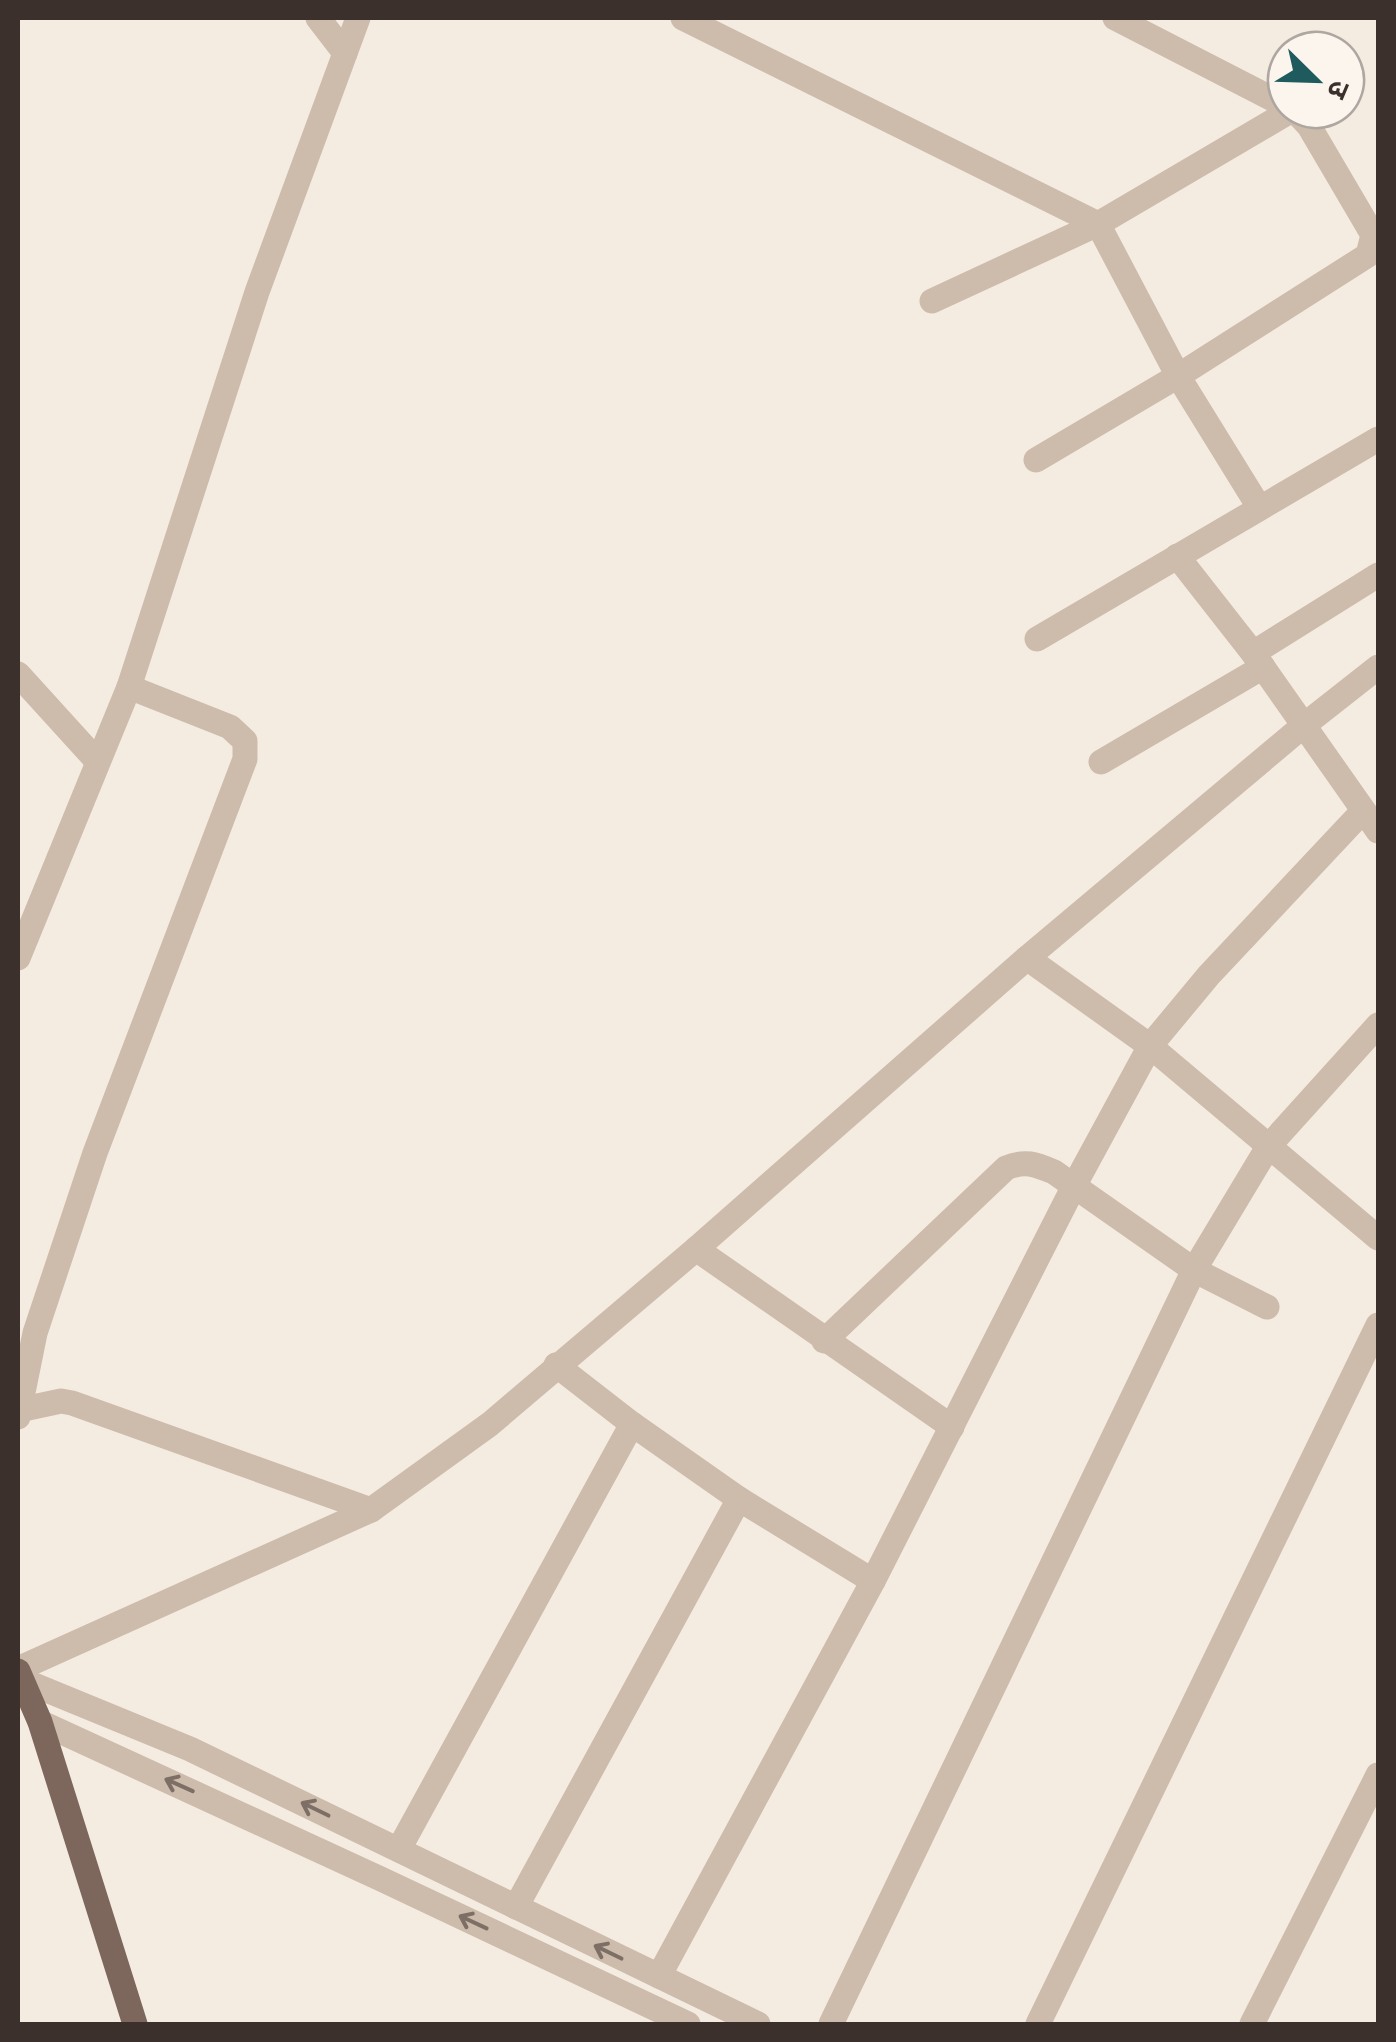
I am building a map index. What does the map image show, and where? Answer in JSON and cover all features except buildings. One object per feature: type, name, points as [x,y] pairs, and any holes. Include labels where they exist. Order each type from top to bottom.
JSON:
[{"type":"main road","points":[[19,1673],[40,1722],[136,2024]]},
{"type":"street","points":[[318,18],[345,53]]},
{"type":"street","points":[[18,958],[129,687],[258,292],[358,18]]},
{"type":"street","points":[[682,18],[717,26],[1098,224],[1178,376],[1260,507]]},
{"type":"street","points":[[1127,20],[1266,95]]},
{"type":"street","points":[[932,301],[1098,224],[1266,126]]},
{"type":"street","points":[[1036,460],[1361,262],[1372,246],[1373,235],[1311,130]]},
{"type":"street","points":[[1037,639],[1378,440]]},
{"type":"street","points":[[659,1976],[873,1580],[1150,1046],[1210,975],[1371,821],[1258,660],[1177,556]]},
{"type":"street","points":[[1101,762],[1258,660],[1378,575]]},
{"type":"street","points":[[19,1673],[371,1510],[490,1424],[1027,958],[1303,726],[1378,668]]},
{"type":"street","points":[[18,674],[97,761]]},
{"type":"street","points":[[129,687],[230,727],[245,741],[245,759],[95,1152],[34,1332],[18,1414],[61,1401],[72,1403],[371,1510]]},
{"type":"street","points":[[1027,958],[1150,1046],[1378,1238]]},
{"type":"street","points":[[832,2024],[1194,1270],[1268,1147],[1378,1025]]},
{"type":"street","points":[[824,1341],[1006,1168],[1032,1162],[1074,1186],[1194,1270],[1267,1306]]},
{"type":"street","points":[[696,1249],[952,1427]]},
{"type":"street","points":[[1038,2024],[1378,1326]]},
{"type":"street","points":[[556,1365],[738,1500],[873,1580]]},
{"type":"street","points":[[399,1849],[632,1424]]},
{"type":"street","points":[[516,1906],[738,1500]]},
{"type":"street","points":[[19,1673],[190,1749],[758,2024]]},
{"type":"street","points":[[40,1722],[688,2024]]},
{"type":"street","points":[[1252,2024],[1378,1775]]}]
